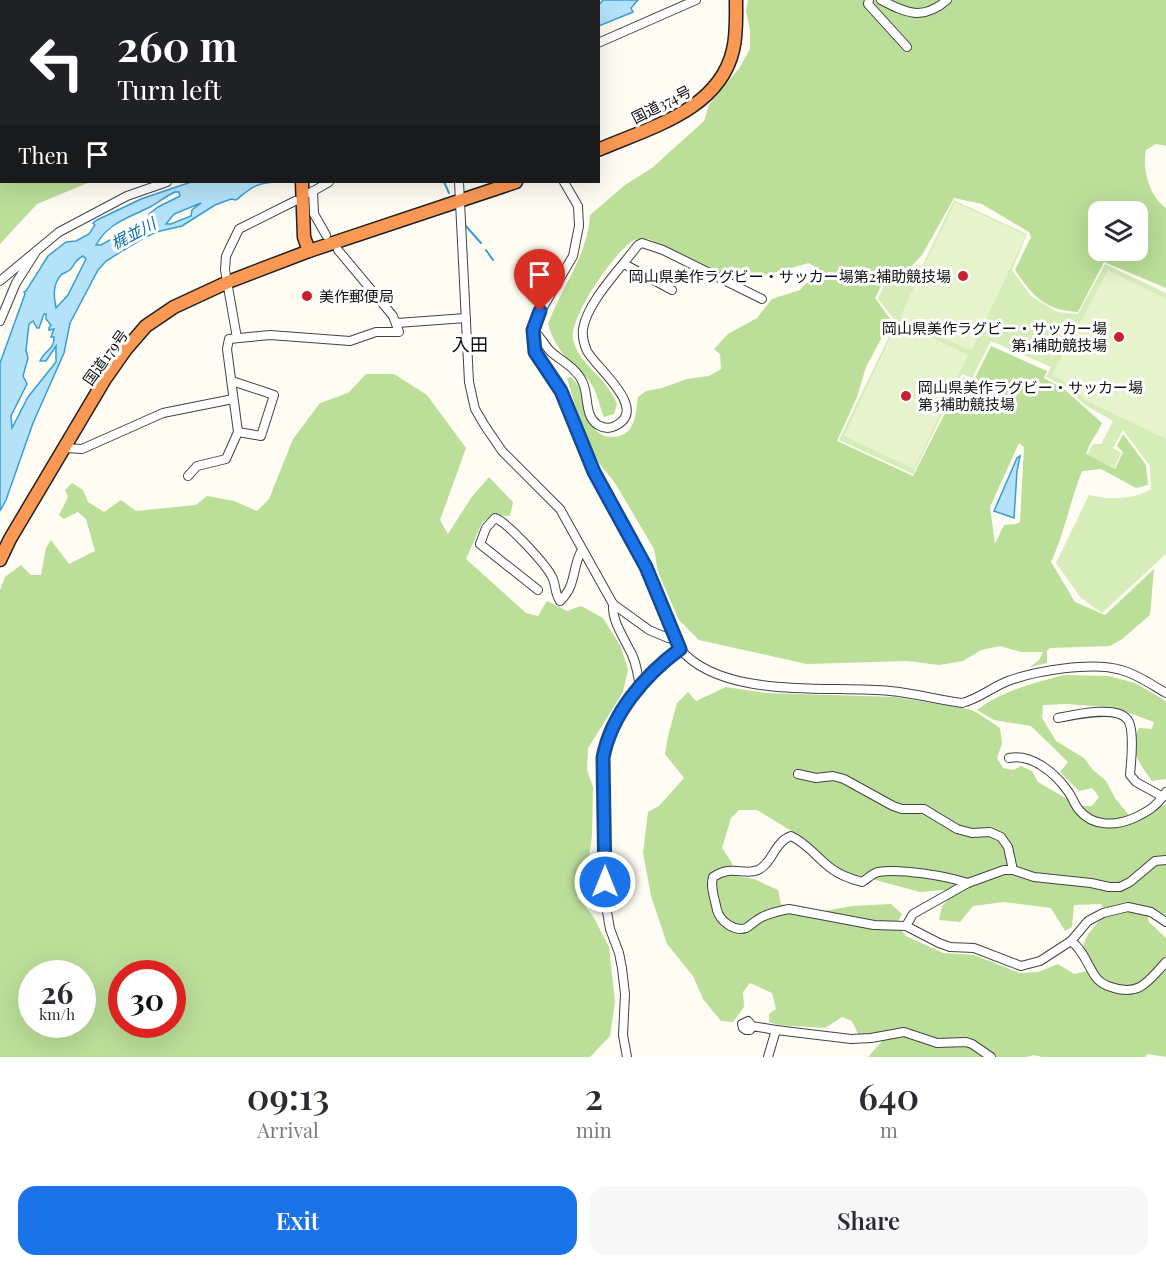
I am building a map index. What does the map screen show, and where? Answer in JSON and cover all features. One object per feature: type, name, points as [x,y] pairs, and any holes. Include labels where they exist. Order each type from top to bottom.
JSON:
[{"type":"highway","name":"国道374号","points":[[600,149],[680,114],[703,99],[713,89],[729,64],[733,51],[736,0]]},
{"type":"highway","points":[[307,188],[304,237],[309,251],[513,183]]},
{"type":"highway","name":"国道179号","points":[[0,560],[5,536],[64,448],[105,379],[146,326],[174,307],[228,282],[309,251]]},
{"type":"street","points":[[600,42],[696,0]]},
{"type":"street","points":[[869,0],[868,4],[907,47]]},
{"type":"street","points":[[881,0],[904,12],[916,14],[930,11],[947,0]]},
{"type":"street","points":[[0,281],[59,232],[127,195],[164,183]]},
{"type":"street","points":[[325,183],[307,188],[314,214],[326,235]]},
{"type":"street","points":[[459,183],[469,382],[475,409],[502,451],[560,509],[604,585],[607,597],[613,604],[649,630],[676,639]]},
{"type":"street","points":[[565,183],[578,206],[580,217],[576,246],[567,266],[544,302],[533,330],[535,352],[561,391],[594,472],[646,567],[680,649],[687,657],[725,678],[757,685],[889,691],[962,703],[973,700],[1021,676],[1101,666],[1121,669],[1166,693]]},
{"type":"street","points":[[237,338],[225,270],[226,256],[239,229],[296,201]]},
{"type":"street","points":[[533,330],[549,349],[578,373],[584,384],[589,413],[593,422],[606,428],[614,427],[621,422],[626,412],[626,403],[621,393],[588,352],[583,342],[583,332],[588,311],[638,245],[642,243],[663,250],[762,299]]},
{"type":"street","points":[[0,321],[16,283],[37,249]]},
{"type":"street","points":[[188,476],[197,466],[226,459],[238,432],[227,344],[229,339],[270,335],[350,341],[376,332],[399,332],[397,323],[338,250]]},
{"type":"street","points":[[624,264],[672,290]]},
{"type":"street","points":[[397,323],[466,318]]},
{"type":"street","points":[[232,381],[274,394],[261,436],[238,432]]},
{"type":"street","points":[[64,448],[82,449],[163,413],[233,399]]},
{"type":"street","points":[[538,590],[480,544],[486,528],[495,518],[505,524],[537,556],[553,578],[560,601],[572,583],[582,550]]},
{"type":"street","points":[[613,604],[612,611],[619,632],[630,650],[642,685]]},
{"type":"street","points":[[627,1057],[623,1035],[625,994],[622,968],[610,929],[605,900],[603,758],[609,733],[619,715],[642,685],[680,649]]},
{"type":"street","points":[[1009,758],[1026,758],[1054,776],[1067,790],[1083,815],[1093,821],[1111,824],[1125,822],[1157,806],[1164,795],[1136,782],[1130,775],[1131,729],[1128,719],[1111,711],[1058,718]]},
{"type":"street","points":[[798,774],[816,778],[833,776],[844,779],[892,806],[902,809],[924,809],[957,829],[972,833],[990,832],[1001,837],[1008,847],[1013,870]]},
{"type":"street","points":[[968,883],[948,877],[906,872],[877,872],[862,882],[845,877],[831,869],[801,840],[791,836],[784,838],[766,864],[758,870],[734,869],[720,872],[713,877],[711,884],[718,915],[726,924],[735,927],[744,928],[776,911],[789,909],[874,926],[906,926],[950,947],[974,948],[1021,966],[1040,961],[1071,941],[1088,921],[1103,913],[1128,907],[1151,912],[1166,922]]},
{"type":"street","points":[[906,926],[913,914],[987,875],[1013,870],[1034,877],[1091,883],[1109,888],[1120,887],[1130,882],[1155,861],[1166,860]]},
{"type":"street","points":[[1071,941],[1085,957],[1096,978],[1104,985],[1118,990],[1133,990],[1144,986],[1166,962]]},
{"type":"street","points":[[752,1026],[851,1038],[871,1038],[904,1032],[937,1043],[966,1042],[991,1057]]},
{"type":"street","points":[[768,1057],[776,1030]]},
{"type":"green space","points":[[748,0],[1166,0],[1166,146],[1156,144],[1146,150],[1145,165],[1151,189],[1155,197],[1166,208],[1166,288],[1104,262],[1078,312],[1048,305],[1034,294],[1015,270],[1031,237],[1029,232],[982,204],[954,198],[922,255],[908,270],[891,267],[875,298],[891,320],[866,367],[857,397],[837,441],[913,476],[963,378],[974,380],[991,346],[1047,371],[1044,378],[1064,389],[1102,423],[1086,454],[1115,469],[1123,452],[1117,446],[1123,434],[1146,465],[1148,485],[1136,488],[1101,469],[1082,471],[1051,562],[1075,602],[1105,615],[1154,569],[1150,615],[1122,639],[1110,646],[1050,648],[1047,651],[1047,663],[1030,667],[1039,660],[1043,652],[1021,652],[1000,646],[981,650],[963,661],[939,665],[907,661],[807,664],[699,640],[679,620],[658,572],[654,549],[615,483],[599,463],[582,428],[567,378],[571,377],[580,388],[587,413],[595,429],[608,437],[625,434],[632,426],[638,397],[646,391],[687,379],[709,376],[721,369],[720,354],[714,349],[728,334],[757,318],[772,299],[800,290],[818,269],[809,263],[748,280],[732,281],[649,239],[637,239],[631,242],[594,287],[578,316],[574,329],[573,339],[578,352],[607,386],[617,404],[614,414],[604,417],[593,386],[560,351],[548,324],[579,258],[590,215],[625,185],[652,168],[704,121],[709,105],[740,67],[750,49],[750,30],[746,11]],"holes":[[[1019,443],[1024,447],[1020,522],[1004,525],[995,544],[990,507]]]},
{"type":"green space","points":[[0,183],[88,183],[37,204],[0,244]]},
{"type":"green space","points":[[954,200],[1027,234],[1012,270],[1031,296],[1057,312],[1078,314],[1105,264],[1166,293],[1166,554],[1102,613],[1081,598],[1056,563],[1089,495],[1121,498],[1144,493],[1151,489],[1150,466],[1123,430],[1113,448],[1121,453],[1114,468],[1087,455],[1093,444],[1101,444],[1113,421],[1085,405],[1066,387],[1046,377],[1051,367],[991,341],[972,378],[962,374],[913,474],[839,440],[896,322],[878,299],[891,269],[910,275],[916,264],[922,266]]},
{"type":"green space","name":"岡山県美作ラグビー・サッカー場第2補助競技場","points":[[955,202],[1026,235],[971,351],[900,317]]},
{"type":"green space","name":"岡山県美作ラグビー・サッカー場 第1補助競技場","points":[[1108,270],[1166,299],[1166,439],[1087,401],[1069,384],[1052,375]]},
{"type":"green space","name":"岡山県美作ラグビー・サッカー場 第3補助競技場","points":[[898,321],[968,355],[914,469],[844,436]]},
{"type":"green space","points":[[366,374],[394,374],[427,395],[466,448],[440,520],[448,534],[471,498],[489,477],[513,502],[510,516],[493,515],[482,523],[466,559],[526,613],[538,616],[547,601],[567,611],[581,606],[603,618],[621,647],[628,670],[623,692],[588,748],[587,770],[593,787],[592,836],[585,884],[577,897],[593,916],[609,947],[615,1002],[610,1036],[590,1057],[0,1057],[0,590],[5,577],[21,565],[31,575],[41,575],[46,548],[51,540],[69,564],[95,551],[86,519],[78,512],[64,519],[59,515],[68,497],[65,490],[72,483],[83,490],[88,502],[104,512],[121,500],[136,511],[196,505],[207,496],[234,501],[257,511],[269,499],[293,439],[320,403],[348,393]]},
{"type":"green space","points":[[1063,675],[1109,676],[1135,683],[1166,701],[1166,779],[1152,781],[1136,756],[1134,743],[1139,728],[1152,729],[1154,722],[1107,707],[1067,704],[1043,705],[1042,718],[1056,741],[1084,758],[1092,769],[1106,781],[1115,798],[1132,819],[1140,818],[1166,804],[1166,915],[1154,908],[1146,908],[1149,922],[1166,938],[1166,1057],[1148,1054],[1145,1057],[1042,1057],[1034,1055],[1027,1057],[868,1057],[888,1034],[859,1036],[852,1021],[842,1017],[825,1028],[778,1025],[769,1022],[769,1014],[776,1009],[772,993],[750,983],[743,992],[744,1007],[733,1022],[721,1021],[703,999],[693,976],[667,944],[651,896],[643,853],[648,812],[659,806],[684,778],[665,754],[677,703],[688,692],[696,701],[726,687],[765,693],[895,697],[968,709],[1000,728],[1002,744],[997,758],[1003,768],[1013,770],[1021,766],[1032,771],[1038,782],[1079,806],[1092,806],[1099,797],[1092,788],[1079,791],[1060,772],[1068,762],[1031,726],[994,720],[977,710],[997,697]],"holes":[[[739,810],[757,810],[805,839],[833,866],[853,874],[920,892],[945,890],[948,900],[942,906],[939,920],[960,922],[973,906],[1004,902],[1051,908],[1065,931],[1072,927],[1074,905],[1101,904],[1104,910],[1102,916],[1087,936],[1083,948],[1091,963],[1087,971],[1074,974],[1058,964],[1038,972],[1020,973],[974,955],[943,953],[906,936],[896,924],[902,914],[891,904],[852,906],[819,912],[781,904],[778,890],[754,879],[735,876],[732,863],[722,848],[731,818]]]},
{"type":"water","points":[[603,0],[638,0],[631,8],[633,12],[600,26],[600,4]]},
{"type":"water","name":"梶並川","points":[[188,183],[269,183],[250,189],[236,200],[231,199],[215,205],[182,226],[156,232],[142,239],[106,261],[98,270],[70,323],[64,353],[33,423],[0,511],[0,363],[24,292],[48,256],[66,242],[76,241],[89,234],[95,225],[93,223],[141,199]],"holes":[[[175,192],[179,192],[180,196],[158,207],[149,214],[149,218],[101,245],[96,245],[106,231],[113,226]],[[201,203],[192,210],[191,216],[166,224],[174,214]],[[83,256],[86,259],[68,295],[56,308],[54,296],[56,283],[61,275],[70,270]],[[44,314],[51,325],[49,330],[54,329],[51,337],[54,337],[54,341],[40,361],[46,361],[56,346],[56,362],[28,397],[12,428],[11,416],[27,384],[23,376],[28,358],[26,350],[29,324],[33,321],[39,328]]]},
{"type":"water","points":[[1020,456],[1014,518],[994,511],[1017,458]]},
{"type":"waterway","points":[[444,183],[449,193]]},
{"type":"waterway","points":[[464,224],[481,243]]},
{"type":"waterway","points":[[486,250],[493,260]]},
{"type":"place","name":"岡山県美作ラグビー・サッカー場第2補助競技場","points":[[963,276]]},
{"type":"place","name":"美作郵便局","points":[[307,296]]},
{"type":"place","name":"岡山県美作ラグビー・サッカー場 第1補助競技場","points":[[1119,337]]},
{"type":"place","name":"岡山県美作ラグビー・サッカー場 第3補助競技場","points":[[906,396]]},
{"type":"district","name":"入田","points":[[470,344]]},
{"type":"route","points":[[540,311],[533,330],[532,340],[535,352],[561,391],[594,472],[646,567],[680,649],[642,685],[619,715],[609,733],[603,758],[605,882]]}]
